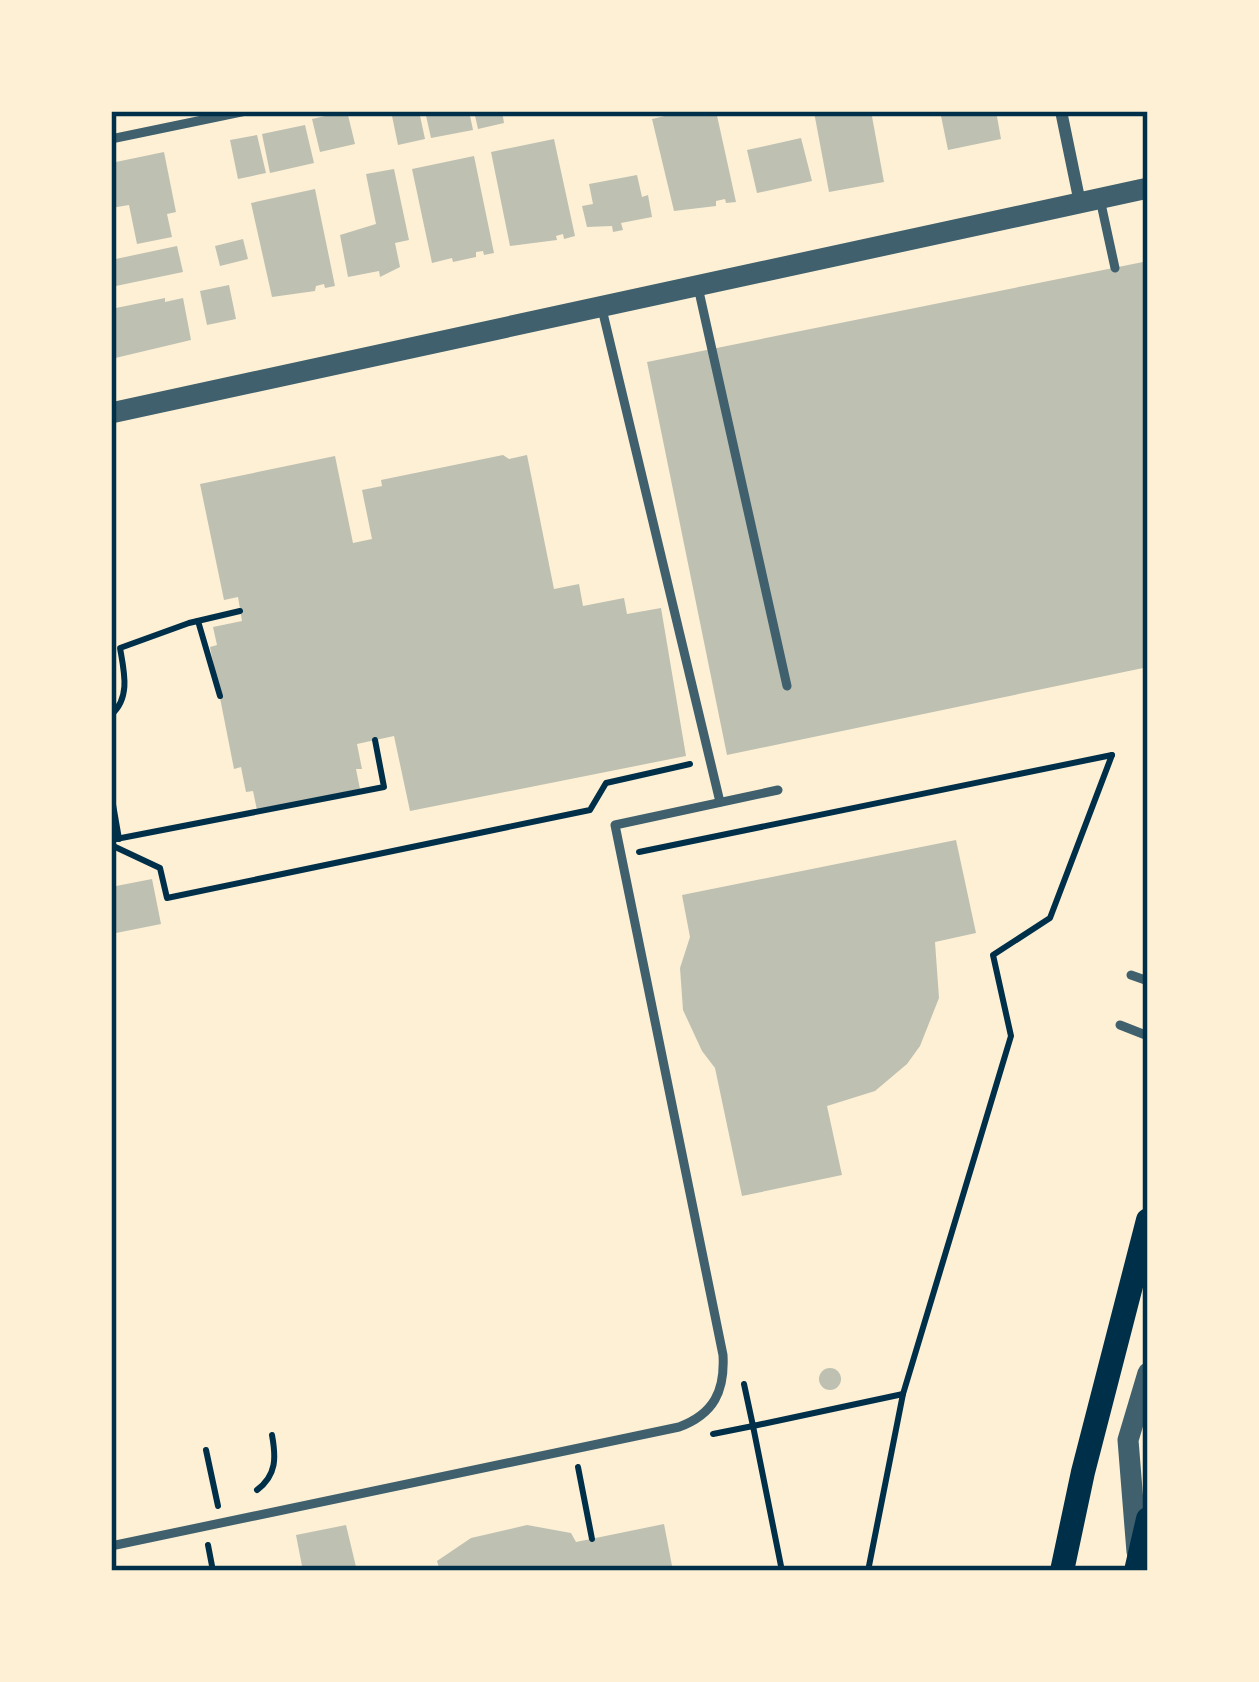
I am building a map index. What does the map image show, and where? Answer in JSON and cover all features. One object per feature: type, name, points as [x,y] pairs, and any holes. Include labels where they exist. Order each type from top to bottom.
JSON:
[{"type":"main road","points":[[1062,1571],[1148,1220]]},
{"type":"main road","points":[[1137,1568],[1148,1520]]},
{"type":"street","points":[[1061,111],[1090,201]]},
{"type":"street","points":[[111,413],[1148,188]]},
{"type":"street","points":[[1137,1568],[1128,1440],[1148,1372]]},
{"type":"lane","points":[[111,140],[247,111]]},
{"type":"lane","points":[[1090,201],[1115,268]]},
{"type":"lane","points":[[698,287],[787,686]]},
{"type":"lane","points":[[602,309],[720,802]]},
{"type":"lane","points":[[111,1546],[679,1427],[698,1420],[712,1407],[722,1388],[723,1355],[615,825],[778,790]]},
{"type":"lane","points":[[1131,975],[1148,982]]},
{"type":"lane","points":[[1120,1025],[1148,1036]]},
{"type":"path","points":[[111,715],[125,690],[119,648],[240,611]]},
{"type":"path","points":[[198,621],[220,696]]},
{"type":"path","points":[[114,841],[384,788],[375,740]]},
{"type":"path","points":[[634,853],[1112,755],[1050,918],[993,955],[1011,1036],[903,1394],[868,1571]]},
{"type":"path","points":[[114,841],[160,868],[167,898],[590,810],[606,783],[690,764]]},
{"type":"path","points":[[111,793],[114,841]]},
{"type":"path","points":[[743,1380],[782,1571]]},
{"type":"path","points":[[709,1435],[903,1394]]},
{"type":"path","points":[[253,1492],[272,1472],[272,1435]]},
{"type":"path","points":[[206,1450],[216,1499],[229,1500]]},
{"type":"path","points":[[577,1463],[592,1539]]},
{"type":"path","points":[[213,1571],[207,1541],[225,1537]]},
{"type":"building","points":[[347,111],[355,144],[320,152],[312,119]]},
{"type":"building","points":[[391,111],[419,111],[425,139],[398,145]]},
{"type":"building","points":[[425,111],[469,111],[473,130],[431,138]]},
{"type":"building","points":[[474,111],[502,111],[504,123],[478,129]]},
{"type":"building","points":[[686,111],[716,111],[736,202],[725,199],[716,201],[716,206],[674,211],[652,119]]},
{"type":"building","points":[[871,111],[884,182],[829,192],[814,112]]},
{"type":"building","points":[[940,111],[996,111],[1001,139],[948,150]]},
{"type":"building","points":[[305,125],[314,163],[270,173],[262,134]]},
{"type":"building","points":[[257,135],[266,173],[238,179],[230,140]]},
{"type":"building","points":[[801,138],[812,181],[757,193],[747,150]]},
{"type":"building","points":[[554,139],[575,236],[564,239],[563,234],[557,240],[510,246],[491,152]]},
{"type":"building","points":[[164,152],[176,212],[167,214],[172,237],[137,244],[129,205],[111,208],[111,163]]},
{"type":"building","points":[[474,156],[494,253],[476,252],[476,257],[432,263],[412,169]]},
{"type":"building","points":[[394,169],[409,240],[395,243],[400,267],[380,277],[379,271],[348,277],[340,235],[376,224],[366,174]]},
{"type":"building","points":[[637,175],[642,197],[648,195],[652,217],[621,223],[623,230],[613,232],[612,226],[587,227],[582,206],[593,204],[589,184]]},
{"type":"building","points":[[315,189],[335,286],[325,288],[324,284],[315,291],[272,297],[251,203]]},
{"type":"building","points":[[243,239],[248,259],[220,266],[215,246]]},
{"type":"building","points":[[177,246],[183,272],[111,287],[111,260]]},
{"type":"building","points":[[1148,261],[1148,667],[727,755],[647,362]]},
{"type":"building","points":[[229,285],[236,319],[207,325],[200,291]]},
{"type":"building","points":[[165,298],[165,302],[183,298],[191,340],[111,359],[111,309]]},
{"type":"building","points":[[503,455],[509,459],[527,455],[554,589],[579,584],[583,606],[624,598],[627,614],[661,608],[686,756],[410,811],[394,736],[357,744],[360,789],[257,810],[253,791],[246,792],[241,767],[234,769],[210,647],[217,645],[213,627],[242,621],[238,597],[224,600],[200,484],[335,456],[353,543],[372,539],[362,490],[382,486],[381,480]]},
{"type":"building","points":[[956,840],[976,933],[935,942],[939,998],[920,1046],[875,1091],[827,1106],[842,1175],[742,1196],[715,1068],[683,1010],[680,968],[690,937],[682,895]]},
{"type":"building","points":[[152,879],[161,924],[111,934],[111,887]]},
{"type":"building","points":[[830,1368],[841,1379],[830,1390],[819,1379]]},
{"type":"building","points":[[664,1524],[673,1571],[440,1571],[437,1561],[471,1538],[527,1525],[571,1533],[576,1542]]},
{"type":"building","points":[[346,1525],[357,1571],[303,1571],[296,1535]]}]
